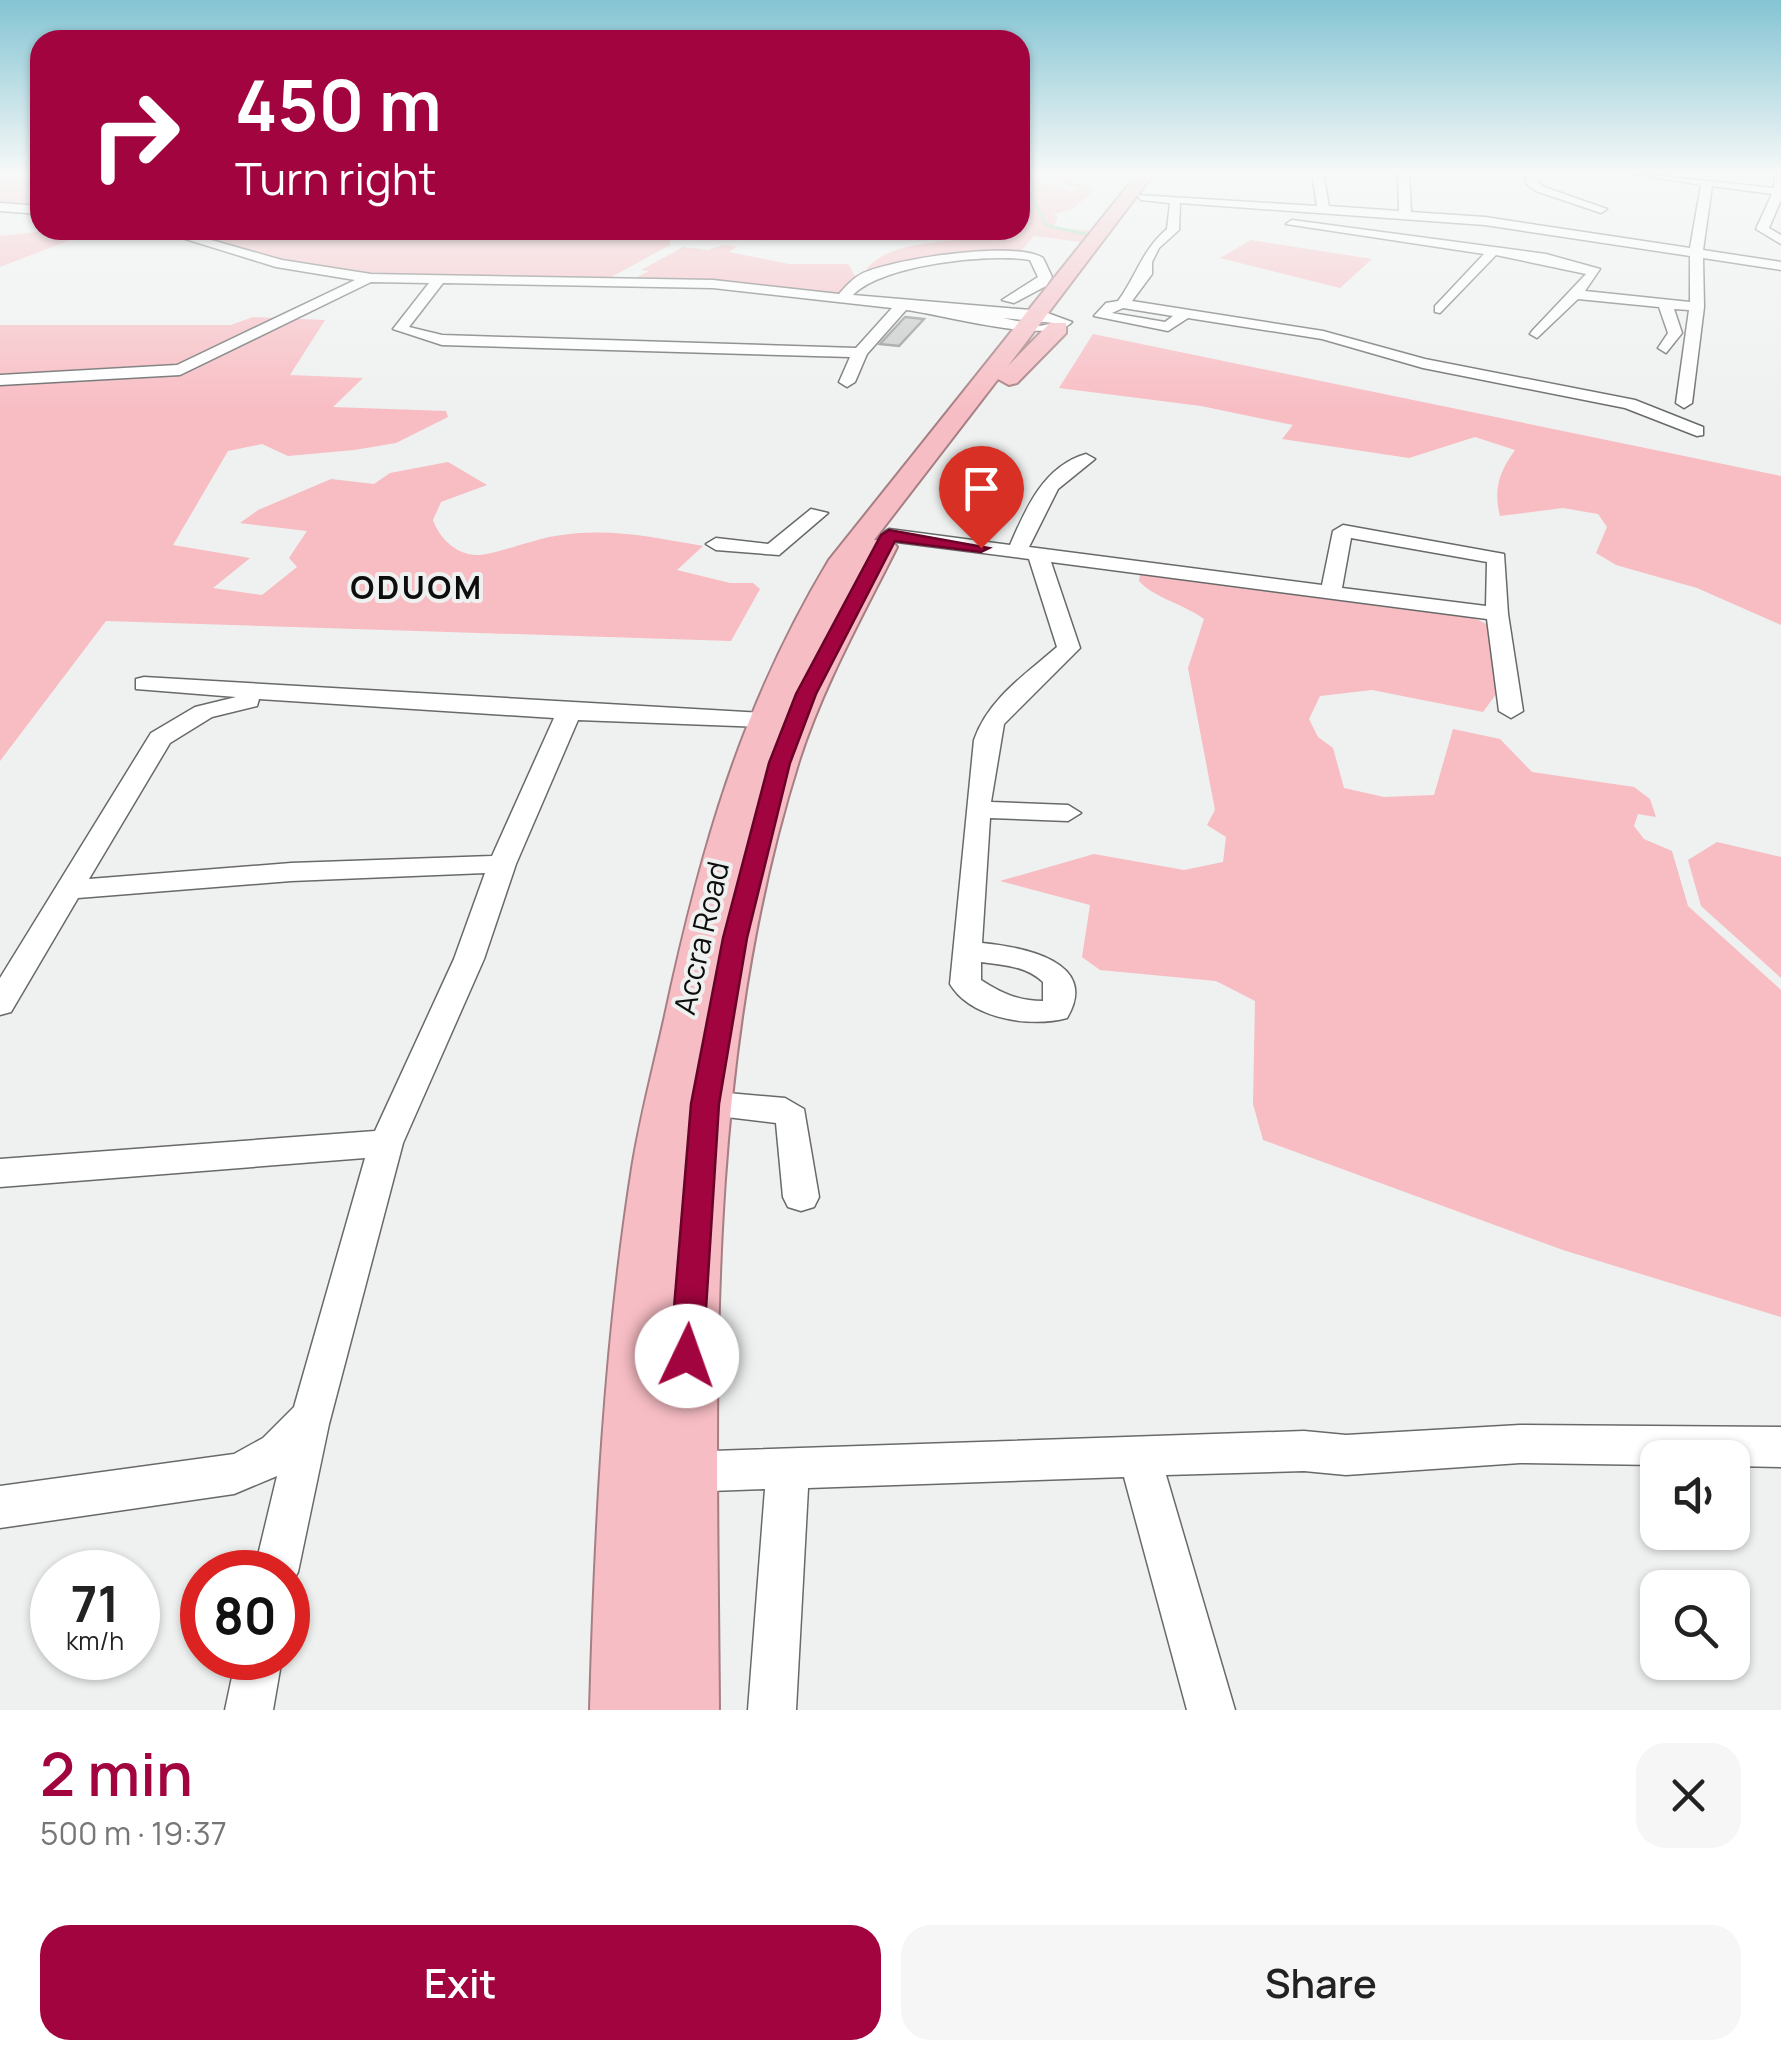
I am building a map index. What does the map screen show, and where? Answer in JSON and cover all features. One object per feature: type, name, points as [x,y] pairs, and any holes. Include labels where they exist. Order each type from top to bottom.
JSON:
[{"type":"highway","name":"Accra Road","points":[[624,1710],[628,1501],[658,1167],[715,875],[763,720],[806,625],[844,560],[1084,253]]},
{"type":"highway","name":"Accra Road","points":[[684,1710],[683,1472],[688,1318],[705,1104],[735,938],[780,763],[806,694],[889,535],[1002,384],[1036,314],[1091,253]]},
{"type":"street","points":[[242,253],[281,264],[370,278],[685,283],[952,311],[1036,314],[1045,277],[1041,262],[1033,256],[999,255],[878,272],[858,282],[844,297]]},
{"type":"street","points":[[1123,304],[1145,274],[1144,262],[1150,253]]},
{"type":"street","points":[[1440,308],[1491,253]]},
{"type":"street","points":[[1504,253],[1589,267],[1594,276],[1537,334]]},
{"type":"street","points":[[1684,403],[1697,308],[1696,253]]},
{"type":"street","points":[[1706,253],[1781,266]]},
{"type":"street","points":[[0,380],[180,370],[370,278]]},
{"type":"street","points":[[439,280],[400,329],[442,340],[860,353]]},
{"type":"street","points":[[1576,294],[1697,308]]},
{"type":"street","points":[[1184,314],[1168,328],[1101,317],[1111,306],[1123,304],[1299,330],[1423,363],[1629,404],[1697,431]]},
{"type":"street","points":[[847,382],[860,353],[902,305]]},
{"type":"street","points":[[1666,306],[1675,333],[1666,348]]},
{"type":"street","points":[[968,951],[990,726],[1069,648],[1028,554],[1048,490],[1066,469],[1086,459]]},
{"type":"street","points":[[716,544],[772,550],[818,513]]},
{"type":"street","points":[[1330,592],[1340,533],[1497,558],[1497,614],[1512,711]]},
{"type":"street","points":[[889,535],[1497,614]]},
{"type":"street","points":[[144,684],[280,696],[763,720]]},
{"type":"street","points":[[0,1004],[160,738],[204,712],[280,696]]},
{"type":"street","points":[[281,1550],[312,1416],[386,1143],[469,960],[502,864],[569,712]]},
{"type":"street","points":[[980,813],[998,808],[1068,813]]},
{"type":"street","points":[[68,890],[292,872],[502,864]]},
{"type":"street","points":[[705,1104],[785,1111],[792,1118],[801,1197]]},
{"type":"street","points":[[0,1173],[386,1143]]},
{"type":"street","points":[[0,1507],[234,1474],[264,1465],[290,1445],[312,1416]]},
{"type":"street","points":[[683,1472],[1304,1451],[1346,1455],[1520,1444],[1781,1447]]},
{"type":"street","points":[[1140,1459],[1211,1710]]},
{"type":"street","points":[[772,1710],[788,1470]]},
{"type":"street","points":[[250,1710],[255,1680]]},
{"type":"shaded area","points":[[0,253],[37,253],[0,267]]},
{"type":"shaded area","points":[[257,253],[656,253],[604,281],[387,276],[296,264]]},
{"type":"shaded area","points":[[672,253],[733,253],[789,264],[848,264],[856,278],[842,289],[846,292],[841,295],[635,278],[649,271],[641,270]]},
{"type":"shaded area","points":[[890,253],[1005,253],[866,269]]},
{"type":"shaded area","points":[[1229,253],[1333,253],[1372,259],[1340,288],[1220,258]]},
{"type":"shaded area","points":[[253,317],[325,320],[290,375],[363,378],[333,407],[446,411],[448,417],[396,443],[354,450],[288,456],[262,444],[228,451],[173,545],[250,558],[213,588],[262,595],[297,567],[289,558],[307,531],[240,523],[258,510],[331,479],[374,484],[390,473],[448,462],[487,485],[441,502],[433,520],[444,539],[456,549],[479,555],[574,533],[629,534],[703,546],[677,570],[730,583],[753,583],[760,589],[731,641],[106,621],[0,761],[0,325],[231,325]]},
{"type":"shaded area","points":[[1093,334],[1781,476],[1781,625],[1697,588],[1616,565],[1596,553],[1607,527],[1598,514],[1563,508],[1500,516],[1499,480],[1515,450],[1475,437],[1409,458],[1282,439],[1293,425],[1201,406],[1059,388]]},
{"type":"shaded area","points":[[1140,572],[1463,613],[1489,625],[1502,686],[1483,712],[1372,690],[1320,696],[1309,719],[1318,737],[1333,748],[1344,788],[1384,797],[1434,795],[1453,729],[1500,739],[1532,772],[1634,787],[1650,799],[1656,817],[1638,814],[1634,826],[1644,839],[1672,851],[1688,906],[1781,990],[1781,1317],[1563,1250],[1263,1140],[1253,1104],[1255,1001],[1216,981],[1100,970],[1082,957],[1090,905],[1000,881],[1094,854],[1184,870],[1223,862],[1226,837],[1207,825],[1215,810],[1188,668],[1204,619],[1145,587],[1139,581]]},
{"type":"shaded area","points":[[1717,842],[1781,857],[1781,978],[1701,906],[1688,860]]},
{"type":"building","points":[[905,317],[924,319],[899,346],[880,344]]},
{"type":"district","name":"ODUOM","points":[[417,588]]},
{"type":"route","points":[[687,1356],[705,1104],[735,938],[780,763],[806,694],[889,535],[981,548]]}]
